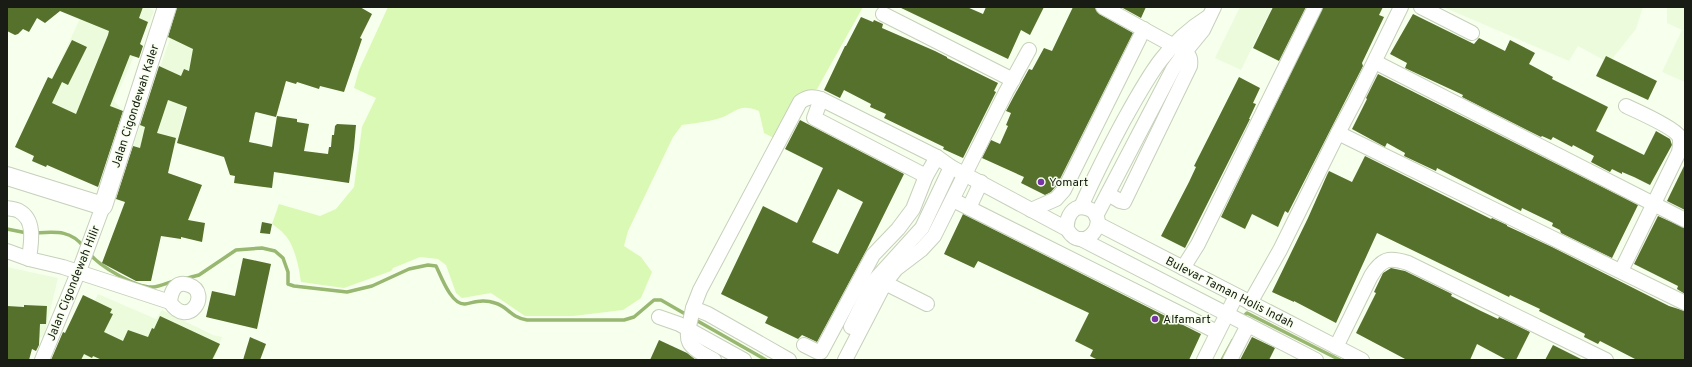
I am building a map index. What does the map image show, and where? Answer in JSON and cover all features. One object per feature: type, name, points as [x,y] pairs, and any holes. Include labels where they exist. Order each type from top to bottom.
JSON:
[{"type":"main road","name":"Jalan Cigondewah Kaler","points":[[103,206],[168,7]]},
{"type":"main road","points":[[7,176],[103,206]]},
{"type":"street","points":[[1103,7],[1179,48]]},
{"type":"street","points":[[1183,268],[1198,244],[1315,7]]},
{"type":"street","points":[[1250,303],[1280,250],[1401,7]]},
{"type":"street","points":[[1420,7],[1472,33]]},
{"type":"street","points":[[1081,207],[1109,148],[1150,74],[1179,48],[1196,25],[1211,12]]},
{"type":"street","points":[[883,14],[1013,80]]},
{"type":"street","points":[[1031,210],[1061,196],[1144,29]]},
{"type":"street","points":[[1097,220],[1087,208],[1081,207],[1069,214],[1066,221],[1074,235],[1089,238],[1095,232],[1097,220],[1108,194],[1169,77],[1179,48]]},
{"type":"street","points":[[845,360],[885,284],[896,269],[922,250],[934,236],[1006,92],[1029,50]]},
{"type":"street","points":[[1374,62],[1517,133],[1685,220]]},
{"type":"street","points":[[714,360],[692,347],[687,340],[690,318],[700,290],[800,102],[806,97],[820,99],[814,118],[926,176]]},
{"type":"street","name":"Bulevar Taman Holis Indah","points":[[820,99],[937,157],[951,167],[981,182],[1074,235],[1232,305],[1250,303],[1362,360]]},
{"type":"street","points":[[1621,271],[1680,152],[1681,141],[1678,134],[1670,128],[1626,106]]},
{"type":"street","points":[[1338,133],[1685,303]]},
{"type":"street","points":[[804,345],[821,352],[873,255],[898,229],[913,209],[926,176],[937,157]]},
{"type":"street","points":[[835,360],[873,282],[922,228],[951,167]]},
{"type":"street","points":[[1069,179],[1089,188]]},
{"type":"street","points":[[969,208],[981,182]]},
{"type":"street","points":[[953,200],[1217,332]]},
{"type":"street","name":"Jalan Cigondewah Hilir","points":[[42,360],[80,268],[103,206]]},
{"type":"street","points":[[7,208],[20,212],[28,220],[32,239],[29,258]]},
{"type":"street","name":"Bulevar Taman Holis Indah","points":[[1097,220],[1183,268],[1232,305],[1248,325],[1316,360]]},
{"type":"street","points":[[1065,256],[1074,235]]},
{"type":"street","points":[[7,251],[29,258],[80,268],[170,302]]},
{"type":"street","points":[[1336,347],[1377,266],[1384,261],[1395,259],[1415,266],[1606,360]]},
{"type":"street","points":[[885,284],[927,304]]},
{"type":"street","points":[[1204,360],[1232,305]]},
{"type":"street","points":[[659,317],[690,318],[708,314],[789,360]]},
{"type":"street","points":[[690,318],[744,360]]},
{"type":"street","points":[[1230,360],[1248,325]]},
{"type":"shaded area","points":[[105,7],[148,7],[154,11],[114,101],[122,110],[95,181],[20,150],[82,14]]},
{"type":"shaded area","points":[[235,7],[187,100],[178,138],[151,206],[131,152],[172,33]]},
{"type":"shaded area","points":[[1240,7],[1272,7],[1241,70],[1215,58]]},
{"type":"shaded area","points":[[1443,7],[1643,7],[1636,29],[1609,63],[1578,46],[1569,61]]},
{"type":"shaded area","points":[[1666,7],[1685,7],[1685,82],[1662,72],[1682,30],[1667,23]]},
{"type":"shaded area","points":[[7,267],[58,278],[44,336],[33,340],[29,360],[7,360]]},
{"type":"shaded area","points":[[98,294],[156,319],[162,310],[213,335],[222,337],[214,360],[53,360],[68,325],[81,330]]},
{"type":"green space","points":[[388,7],[863,7],[817,89],[808,92],[795,101],[785,114],[774,138],[764,133],[759,111],[746,108],[741,108],[717,119],[682,125],[673,137],[628,231],[624,246],[641,257],[652,272],[641,298],[623,310],[573,316],[525,316],[491,293],[462,298],[456,293],[446,265],[438,259],[420,257],[393,268],[391,271],[344,288],[301,282],[298,264],[291,244],[283,233],[272,224],[279,204],[320,216],[336,209],[354,187],[362,127],[376,98],[354,88],[359,70]]},
{"type":"building","points":[[7,7],[143,7],[139,18],[148,22],[140,44],[143,46],[139,58],[130,55],[110,106],[123,111],[98,187],[47,165],[46,167],[32,161],[34,156],[15,147],[48,77],[52,79],[72,40],[87,47],[68,85],[62,82],[52,103],[76,114],[109,31],[60,11],[45,23],[37,18],[29,32],[23,29],[15,35],[7,31]]},
{"type":"building","points":[[177,7],[360,7],[372,14],[360,38],[362,39],[344,92],[320,86],[319,89],[297,82],[296,84],[286,81],[276,117],[256,112],[249,142],[272,147],[277,116],[297,119],[297,122],[309,124],[304,151],[328,154],[329,147],[331,147],[332,135],[334,135],[335,126],[337,124],[356,125],[349,183],[274,172],[272,188],[234,183],[235,176],[230,175],[224,157],[177,143],[187,107],[168,100],[157,133],[176,138],[168,173],[202,185],[188,220],[205,223],[202,242],[181,237],[181,239],[161,236],[151,281],[136,281],[102,263],[125,202],[116,199],[133,146],[140,148],[145,127],[140,125],[159,66],[181,76],[184,69],[189,71],[193,49],[168,37]]},
{"type":"building","points":[[899,7],[967,7],[983,14],[986,7],[1044,7],[1030,35],[1021,30],[1008,59]]},
{"type":"building","points":[[1073,7],[1095,7],[1099,14],[1133,33],[1057,185],[1051,192],[1045,195],[1021,183],[1024,177],[982,158],[991,140],[1000,144],[1008,126],[1006,125],[1011,113],[1006,111],[1029,69],[1032,70],[1044,48],[1052,51]]},
{"type":"building","points":[[1121,7],[1146,7],[1141,18]]},
{"type":"building","points":[[1273,7],[1306,7],[1279,61],[1253,48]]},
{"type":"building","points":[[1323,7],[1383,7],[1379,15],[1384,17],[1362,63],[1363,66],[1288,213],[1285,211],[1278,227],[1252,214],[1245,229],[1221,217]]},
{"type":"building","points":[[1413,14],[1474,44],[1479,38],[1505,51],[1510,40],[1535,53],[1529,64],[1553,77],[1552,79],[1608,107],[1596,131],[1644,155],[1656,131],[1670,139],[1672,145],[1650,185],[1622,172],[1622,174],[1612,169],[1610,172],[1591,162],[1594,156],[1573,145],[1572,147],[1553,137],[1551,140],[1542,136],[1541,137],[1462,97],[1463,95],[1405,68],[1407,63],[1390,54]]},
{"type":"building","points":[[861,17],[883,24],[882,28],[935,51],[998,83],[994,91],[996,92],[963,158],[943,149],[944,147],[884,118],[886,114],[870,107],[871,104],[844,90],[840,98],[824,90]]},
{"type":"building","points":[[1606,56],[1657,81],[1648,100],[1596,76]]},
{"type":"building","points":[[1378,74],[1638,205],[1612,258],[1561,233],[1560,230],[1552,226],[1553,223],[1522,208],[1521,211],[1437,168],[1436,171],[1404,156],[1405,153],[1387,143],[1385,147],[1352,129]]},
{"type":"building","points":[[1239,77],[1260,88],[1253,103],[1256,104],[1250,119],[1185,248],[1161,236],[1189,182],[1196,167],[1194,166]]},
{"type":"building","points":[[800,120],[904,174],[867,249],[817,342],[802,335],[798,339],[765,323],[768,317],[721,294],[763,206],[797,223],[823,168],[785,149]],"holes":[[[838,189],[863,202],[838,254],[812,242]]]},
{"type":"building","points":[[1365,156],[1669,306],[1685,311],[1685,360],[1637,360],[1600,341],[1598,344],[1584,337],[1585,334],[1539,311],[1540,309],[1510,295],[1509,297],[1377,233],[1336,323],[1294,301],[1272,292],[1329,171],[1352,182]]},
{"type":"building","points":[[1685,164],[1685,210],[1667,201]]},
{"type":"building","points":[[963,214],[1201,334],[1189,360],[1098,360],[1090,356],[1093,350],[1075,341],[1089,313],[978,261],[974,268],[944,254]]},
{"type":"building","points":[[1658,216],[1685,228],[1685,294],[1677,289],[1678,286],[1634,264]]},
{"type":"building","points":[[262,222],[272,224],[270,234],[260,233]]},
{"type":"building","points":[[243,258],[271,264],[257,329],[206,317],[212,291],[235,296]]},
{"type":"building","points":[[1391,268],[1405,271],[1452,294],[1451,296],[1481,311],[1498,319],[1499,317],[1530,332],[1516,360],[1507,360],[1477,344],[1470,360],[1407,360],[1356,333],[1376,293],[1374,292],[1383,273]]},
{"type":"building","points":[[83,295],[112,309],[110,313],[113,314],[104,332],[123,341],[128,330],[148,337],[152,328],[154,329],[160,316],[220,344],[212,360],[102,360],[93,356],[92,358],[84,354],[81,360],[51,360],[63,332],[65,333]]},
{"type":"building","points":[[24,305],[47,306],[46,324],[40,324],[39,345],[36,351],[32,349],[29,360],[7,360],[7,306],[24,307]]},
{"type":"building","points":[[250,337],[266,344],[260,360],[243,360]]},
{"type":"building","points":[[1252,337],[1275,348],[1269,360],[1240,360]]},
{"type":"building","points":[[659,340],[687,353],[696,360],[650,360]]},
{"type":"building","points":[[1553,345],[1583,360],[1545,360]]},
{"type":"waterway","points":[[7,229],[27,233]]},
{"type":"waterway","points":[[34,233],[55,232],[67,234],[79,241],[84,247]]},
{"type":"waterway","points":[[184,279],[199,275],[236,250],[262,248],[275,251],[283,258],[288,272],[288,284],[294,286],[347,292],[372,286],[409,269],[428,265],[436,266],[447,289],[455,300],[460,303],[465,304],[487,301],[499,304],[521,319],[624,320],[634,317],[654,300],[661,300],[687,315]]},
{"type":"waterway","points":[[89,253],[109,270],[137,284],[155,287],[174,281]]},
{"type":"waterway","points":[[1245,315],[1247,313],[1340,360]]},
{"type":"waterway","points":[[694,319],[766,360]]},
{"type":"waterway","points":[[1222,360],[1233,340]]},
{"type":"place","name":"Yomart","points":[[1041,182]]},
{"type":"place","name":"Alfamart","points":[[1155,319]]}]
